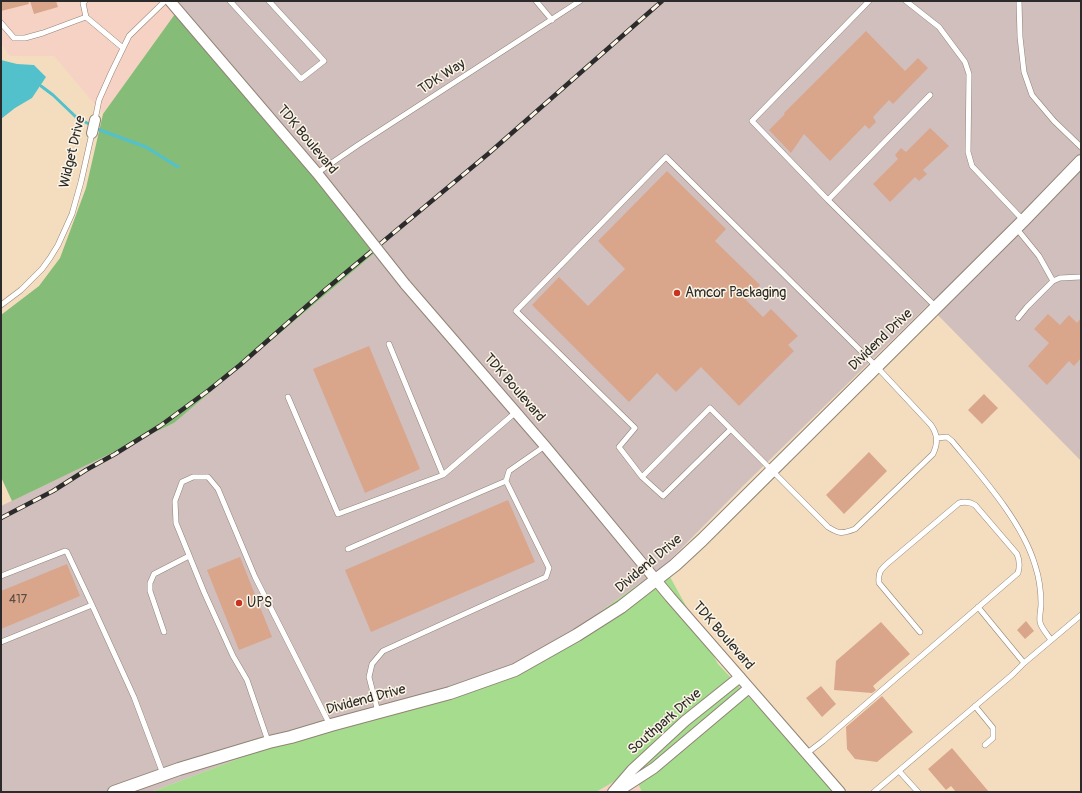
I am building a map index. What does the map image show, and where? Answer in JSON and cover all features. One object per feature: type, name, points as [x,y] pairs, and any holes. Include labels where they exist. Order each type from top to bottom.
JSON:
[{"type":"street","name":"TDK Boulevard","points":[[170,1],[317,173],[405,284],[545,446],[656,580],[840,792]]},
{"type":"street","name":"Widget Drive","points":[[92,133],[95,120]]},
{"type":"street","name":"Dividend Drive","points":[[114,792],[269,742],[450,693],[515,670],[577,635],[621,607],[675,565],[697,545],[1020,224],[1081,161]]},
{"type":"street","name":"Southpark Drive","points":[[613,792],[637,765],[685,721],[740,677]]},
{"type":"street","name":"Southpark Drive","points":[[617,792],[654,768],[749,688]]},
{"type":"lane","points":[[85,1],[83,3],[86,17],[123,48]]},
{"type":"lane","name":"Widget Drive","points":[[95,120],[99,100],[129,36],[165,1]]},
{"type":"lane","points":[[230,1],[301,79],[324,61],[269,1]]},
{"type":"lane","points":[[536,1],[552,20]]},
{"type":"lane","name":"TDK Way","points":[[317,173],[580,1]]},
{"type":"lane","points":[[869,1],[752,121],[828,200],[936,308]]},
{"type":"lane","points":[[906,1],[939,27],[965,62],[969,74],[968,152],[972,166],[1020,224],[1053,280]]},
{"type":"lane","points":[[1019,1],[1020,37],[1024,72],[1032,95],[1054,121],[1081,147]]},
{"type":"lane","points":[[1,23],[14,38],[25,38],[43,34],[86,17]]},
{"type":"lane","points":[[828,200],[930,95]]},
{"type":"lane","name":"Widget Drive","points":[[1,305],[21,290],[42,269],[58,245],[72,214],[92,133]]},
{"type":"lane","points":[[642,477],[710,408],[772,469],[828,527],[835,531],[846,533],[855,530],[933,454],[936,448],[937,438],[931,425],[876,366],[666,157],[516,311],[635,428],[619,447],[642,477],[662,496],[731,429]]},
{"type":"lane","points":[[1018,318],[1053,280],[1060,278],[1081,277]]},
{"type":"lane","points":[[389,344],[443,475]]},
{"type":"lane","points":[[288,397],[338,514],[443,475],[516,412]]},
{"type":"lane","points":[[937,438],[947,437],[952,441],[993,492],[1011,517],[1024,540],[1035,565],[1039,582],[1041,602],[1040,623],[1051,640]]},
{"type":"lane","points":[[378,713],[369,678],[372,664],[383,651],[546,577],[549,568],[506,481],[509,471],[545,446]]},
{"type":"lane","points":[[269,742],[247,680],[204,592],[176,523],[175,501],[182,482],[193,477],[208,477],[218,489],[255,577],[331,725]]},
{"type":"lane","points":[[348,549],[506,481]]},
{"type":"lane","points":[[806,754],[1018,573],[1020,565],[1017,554],[975,505],[965,502],[959,503],[882,568],[878,575],[878,583],[920,632]]},
{"type":"lane","points":[[1,576],[65,551],[67,552],[134,697],[163,775]]},
{"type":"lane","points":[[164,632],[150,591],[150,583],[154,574],[189,556]]},
{"type":"lane","points":[[1,642],[92,605]]},
{"type":"lane","points":[[978,607],[1024,663]]},
{"type":"lane","points":[[874,792],[1012,676],[1024,663],[1081,615]]},
{"type":"lane","points":[[975,706],[993,728],[994,738],[985,745]]},
{"type":"lane","points":[[899,771],[918,792]]},
{"type":"shaded area","points":[[1,1],[164,1],[175,14],[103,114],[54,56],[10,56],[1,44]]},
{"type":"shaded area","points":[[164,1],[1081,1],[1081,461],[928,305],[743,486],[664,566],[526,665],[364,711],[151,792],[1,792],[1,506],[174,423],[378,250]]},
{"type":"shaded area","points":[[632,770],[642,792],[596,792]]},
{"type":"green space","points":[[175,14],[378,250],[174,423],[12,501],[1,477],[1,315],[39,286],[60,258],[86,188],[103,114]]},
{"type":"green space","points":[[664,566],[718,664],[838,792],[642,792],[632,771],[596,792],[151,792],[364,711],[526,665]]},
{"type":"water","points":[[1,60],[17,64],[34,65],[46,77],[32,98],[15,108],[1,119]]},
{"type":"building","points":[[1,1],[28,1],[29,4],[1,11]]},
{"type":"building","points":[[30,1],[56,1],[58,7],[34,14]]},
{"type":"building","points":[[866,31],[905,71],[918,58],[928,68],[893,104],[889,100],[873,117],[876,122],[869,129],[865,125],[830,161],[804,134],[791,153],[769,130]]},
{"type":"building","points":[[930,128],[949,146],[923,170],[927,174],[919,181],[915,177],[890,202],[873,184],[898,159],[895,155],[901,148],[906,152]]},
{"type":"building","name":"Amcor Packaging","points":[[667,171],[726,229],[715,241],[760,285],[746,300],[763,317],[771,309],[798,336],[788,345],[794,351],[739,406],[701,367],[676,392],[657,373],[629,402],[532,305],[559,277],[588,306],[625,269],[598,241]]},
{"type":"building","points":[[1048,314],[1060,325],[1069,315],[1077,323],[1081,318],[1081,358],[1074,366],[1069,361],[1047,385],[1028,366],[1049,343],[1034,329]]},
{"type":"building","points":[[369,346],[420,469],[365,493],[313,369]]},
{"type":"building","points":[[984,394],[998,408],[982,424],[968,410]]},
{"type":"building","points":[[869,452],[887,471],[844,514],[826,495]]},
{"type":"building","points":[[508,500],[535,562],[371,632],[345,570]]},
{"type":"building","name":"UPS","points":[[240,557],[272,637],[239,650],[207,570]]},
{"type":"building","points":[[67,564],[80,596],[1,629],[1,591]]},
{"type":"building","points":[[1026,621],[1034,631],[1025,639],[1017,630]]},
{"type":"building","points":[[881,622],[910,654],[873,686],[876,690],[872,693],[834,690],[836,661]]},
{"type":"building","points":[[821,686],[836,704],[822,717],[806,698]]},
{"type":"building","points":[[882,696],[913,732],[877,762],[855,759],[847,749],[846,727]]},
{"type":"building","points":[[952,748],[989,792],[956,792],[951,786],[946,790],[928,769]]},
{"type":"waterway","points":[[41,86],[53,95],[76,117],[100,130],[146,147],[178,167]]},
{"type":"railway","points":[[1,518],[53,491],[115,454],[160,426],[209,390],[240,365],[325,290],[488,154],[662,1]]},
{"type":"place","name":"Amcor Packaging","points":[[677,293]]},
{"type":"place","name":"UPS","points":[[239,603]]}]
